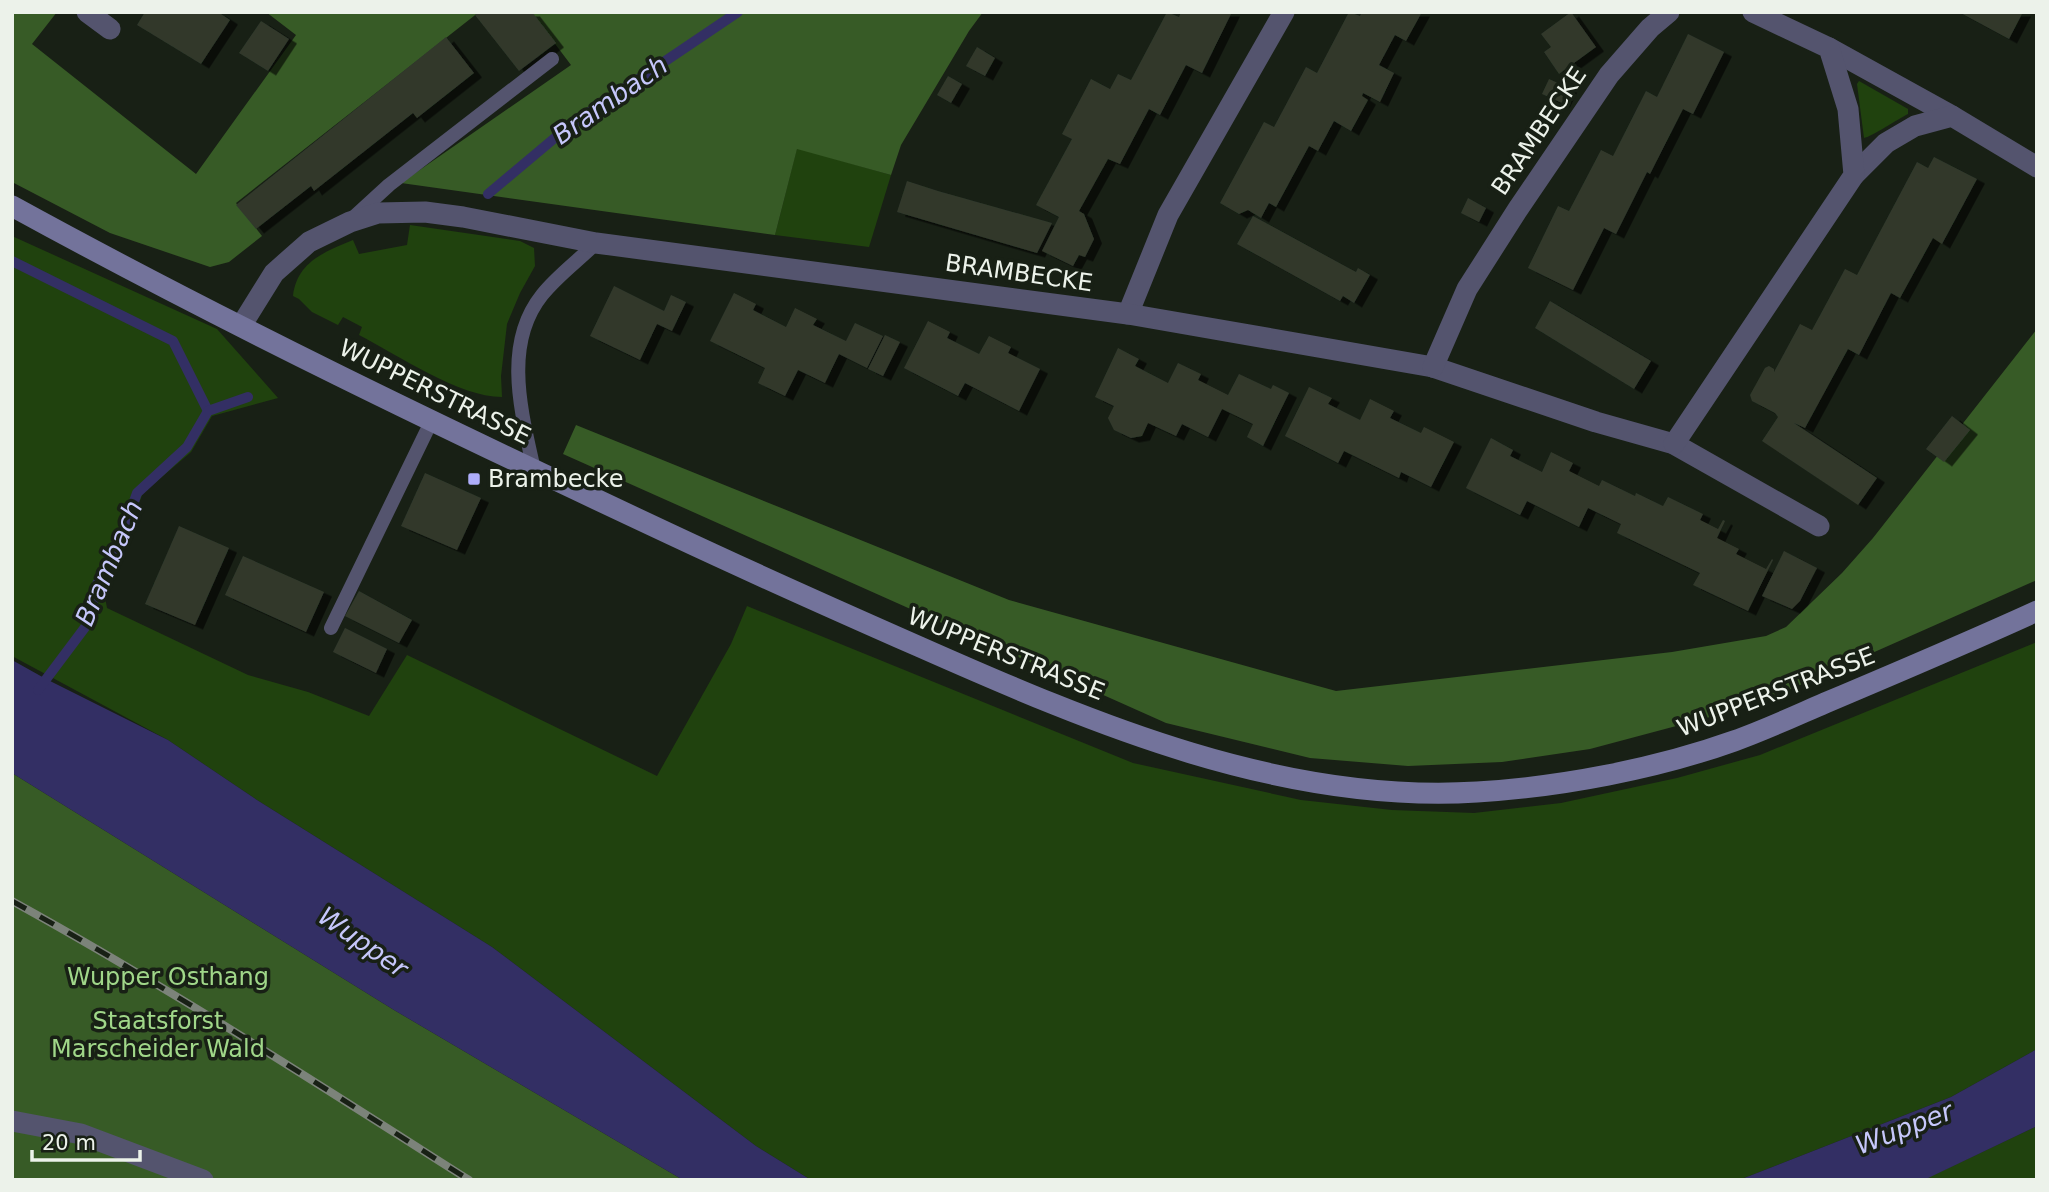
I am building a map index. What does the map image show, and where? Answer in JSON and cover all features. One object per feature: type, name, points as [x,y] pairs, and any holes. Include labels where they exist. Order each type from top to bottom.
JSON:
[{"type":"main road","name":"WUPPERSTRASSE","points":[[12,206],[103,256],[432,420],[766,579],[1018,691],[1134,734],[1233,765],[1300,780],[1392,793],[1475,792],[1555,784],[1662,762],[1735,741],[2037,611]]},
{"type":"street","points":[[87,12],[110,29]]},
{"type":"street","points":[[1128,314],[1168,215],[1284,12]]},
{"type":"street","name":"BRAMBECKE","points":[[1433,367],[1467,289],[1518,209],[1609,75],[1650,27],[1669,12]]},
{"type":"street","points":[[1753,12],[1829,48],[2037,167]]},
{"type":"street","points":[[1829,48],[1848,109],[1854,175]]},
{"type":"street","points":[[1674,444],[1854,175],[1886,143],[1915,126],[1952,116]]},
{"type":"street","name":"BRAMBECKE","points":[[242,326],[274,273],[309,242],[350,222],[378,213],[425,212],[596,243],[1128,314],[1433,367],[1596,422],[1674,444],[1819,526]]},
{"type":"street","points":[[12,1121],[81,1134],[203,1180]]},
{"type":"lane","points":[[350,222],[389,184],[552,59]]},
{"type":"lane","points":[[534,470],[521,408],[518,367],[523,329],[542,295],[596,243]]},
{"type":"lane","points":[[331,628],[432,420]]},
{"type":"green space","points":[[12,12],[57,12],[32,44],[196,174],[296,35],[266,12],[479,12],[236,203],[262,236],[229,262],[210,267],[110,233],[12,182]]},
{"type":"green space","points":[[531,12],[983,12],[901,145],[891,175],[797,149],[775,235],[401,183],[571,65]]},
{"type":"green space","points":[[1859,81],[1908,109],[1908,114],[1864,138],[1857,84]]},
{"type":"green space","points":[[797,148],[891,175],[869,247],[775,235]]},
{"type":"green space","points":[[410,225],[520,241],[534,248],[535,266],[507,324],[501,376],[502,397],[467,390],[429,374],[359,335],[362,327],[343,317],[338,325],[312,312],[293,296],[300,275],[322,254],[353,240],[359,254],[407,245]]},
{"type":"green space","points":[[12,236],[217,329],[278,398],[212,416],[191,452],[143,493],[104,592],[107,608],[248,675],[308,692],[369,716],[407,655],[657,776],[731,644],[747,606],[1133,763],[1301,800],[1392,810],[1474,813],[1561,803],[1677,778],[1760,755],[2037,642],[2037,1049],[1951,1097],[1739,1180],[811,1180],[756,1146],[492,947],[257,800],[168,740],[12,656]]},
{"type":"green space","points":[[2037,329],[2037,580],[1755,705],[1590,749],[1502,762],[1408,766],[1310,758],[1166,723],[563,454],[576,425],[1009,600],[1336,691],[1672,652],[1766,636],[1786,627],[1842,573],[1873,538]]},
{"type":"green space","name":"Staatsforst Marscheider Wald","points":[[12,773],[394,1010],[683,1180],[12,1180]]},
{"type":"green space","points":[[2037,1126],[2037,1180],[1923,1180]]},
{"type":"water","name":"Wupper","points":[[12,660],[168,740],[257,800],[492,947],[756,1146],[811,1180],[683,1180],[394,1010],[12,773]]},
{"type":"water","name":"Wupper","points":[[2037,1049],[2037,1126],[1924,1180],[1739,1180],[1951,1097]]},
{"type":"building","points":[[145,12],[218,12],[230,20],[201,64],[137,25]]},
{"type":"building","points":[[479,12],[532,12],[556,43],[519,71],[475,15]]},
{"type":"building","points":[[1167,12],[1179,17],[1181,12],[1232,12],[1202,73],[1186,65],[1160,115],[1149,109],[1120,164],[1108,159],[1079,211],[1084,214],[1094,239],[1085,257],[1079,255],[1073,266],[1042,251],[1059,217],[1036,205],[1072,139],[1062,134],[1091,79],[1110,89],[1118,74],[1131,80]]},
{"type":"building","points":[[1349,12],[1360,16],[1362,12],[1422,12],[1406,41],[1395,35],[1379,65],[1394,73],[1380,102],[1363,93],[1362,96],[1368,100],[1351,131],[1334,121],[1318,151],[1309,146],[1276,207],[1269,203],[1261,218],[1248,210],[1239,214],[1220,203],[1264,122],[1274,127],[1306,67],[1317,73]]},
{"type":"building","points":[[1571,12],[1596,47],[1559,74],[1544,52],[1551,47],[1541,34]]},
{"type":"building","points":[[1959,12],[2023,12],[2009,39]]},
{"type":"building","points":[[261,21],[289,39],[268,71],[239,53]]},
{"type":"building","points":[[1688,34],[1724,52],[1693,114],[1683,109],[1616,234],[1604,228],[1573,290],[1528,268],[1558,206],[1569,211],[1601,150],[1613,156],[1646,91],[1657,97]]},
{"type":"building","points":[[446,37],[474,73],[417,118],[413,113],[314,191],[311,186],[256,229],[236,205]]},
{"type":"building","points":[[977,47],[995,58],[985,76],[966,66]]},
{"type":"building","points":[[948,76],[962,84],[951,103],[937,95]]},
{"type":"building","points":[[1549,79],[1569,88],[1562,103],[1542,94]]},
{"type":"building","points":[[1934,157],[1977,179],[1942,244],[1933,238],[1900,298],[1891,293],[1859,355],[1848,349],[1805,428],[1794,423],[1877,478],[1858,505],[1762,441],[1778,417],[1752,401],[1750,395],[1765,368],[1769,366],[1774,372],[1800,324],[1812,330],[1845,269],[1857,275],[1917,162],[1928,168]]},
{"type":"building","points":[[907,181],[1052,223],[1037,253],[897,212]]},
{"type":"building","points":[[1468,198],[1486,208],[1479,222],[1461,213]]},
{"type":"building","points":[[1253,216],[1356,272],[1358,268],[1370,275],[1354,303],[1343,296],[1340,301],[1237,244]]},
{"type":"building","points":[[614,286],[664,311],[671,295],[686,302],[672,331],[657,324],[640,360],[590,336]]},
{"type":"building","points":[[734,293],[756,304],[753,310],[786,327],[795,308],[817,319],[813,325],[846,341],[855,323],[883,336],[867,368],[839,354],[825,383],[798,370],[785,396],[758,383],[765,368],[710,341]]},
{"type":"building","points":[[1550,301],[1651,361],[1634,389],[1535,328]]},
{"type":"building","points":[[928,321],[950,332],[947,338],[979,354],[989,336],[1011,347],[1008,353],[1040,369],[1019,411],[965,383],[958,396],[904,368]]},
{"type":"building","points":[[885,335],[900,342],[883,376],[868,369]]},
{"type":"building","points":[[1118,348],[1139,359],[1135,366],[1168,383],[1178,363],[1201,374],[1198,380],[1228,395],[1239,374],[1271,389],[1273,385],[1289,393],[1263,446],[1247,437],[1253,424],[1222,409],[1208,437],[1182,424],[1176,436],[1148,423],[1142,436],[1131,438],[1114,430],[1108,418],[1114,406],[1095,397]]},
{"type":"building","points":[[1309,387],[1332,398],[1328,404],[1360,420],[1370,399],[1394,411],[1390,418],[1421,433],[1424,427],[1454,442],[1431,487],[1401,472],[1399,478],[1344,451],[1338,463],[1285,436]]},
{"type":"building","points":[[1952,416],[1970,430],[1944,462],[1926,449]]},
{"type":"building","points":[[1491,438],[1513,450],[1510,456],[1542,472],[1551,452],[1573,463],[1569,471],[1599,486],[1602,480],[1663,506],[1668,497],[1703,514],[1700,520],[1718,529],[1723,520],[1725,521],[1717,538],[1739,549],[1736,554],[1766,569],[1773,560],[1748,611],[1693,585],[1700,573],[1617,533],[1621,524],[1588,508],[1579,527],[1527,501],[1520,515],[1466,488]]},
{"type":"building","points":[[425,473],[481,498],[457,550],[401,526]]},
{"type":"building","points":[[179,526],[229,548],[195,625],[145,604]]},
{"type":"building","points":[[1784,551],[1817,568],[1800,601],[1792,609],[1762,596]]},
{"type":"building","points":[[243,556],[324,592],[306,632],[225,595]]},
{"type":"building","points":[[359,591],[412,620],[399,643],[345,616]]},
{"type":"building","points":[[345,628],[387,649],[376,673],[333,652]]},
{"type":"waterway","name":"Brambach","points":[[488,194],[569,126],[738,12]]},
{"type":"waterway","points":[[12,261],[173,341],[208,411]]},
{"type":"waterway","name":"Brambach","points":[[38,690],[89,622],[96,586],[122,536],[137,493],[187,447],[208,411],[248,397]]},
{"type":"railway","points":[[12,901],[185,1002],[469,1180]]},
{"type":"place","name":"Brambecke","points":[[474,479]]},
{"type":"park label","name":"Wupper Osthang","points":[[168,977]]}]
